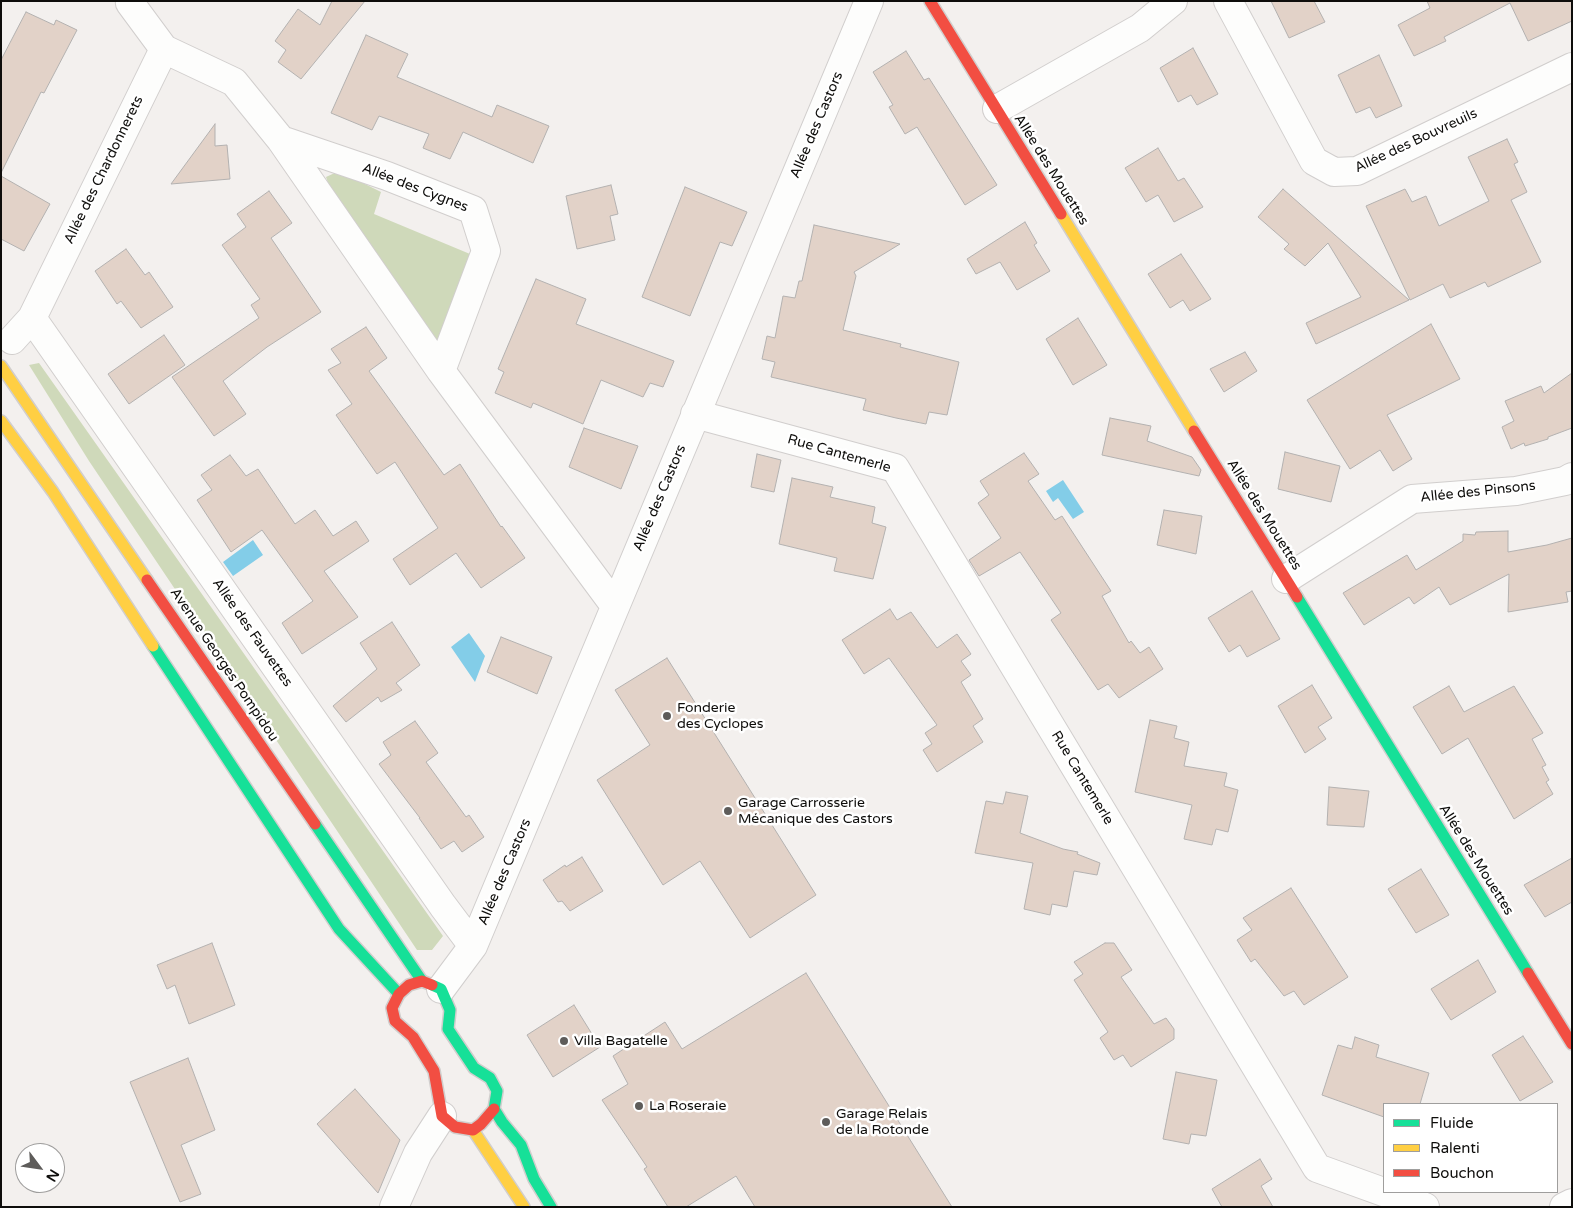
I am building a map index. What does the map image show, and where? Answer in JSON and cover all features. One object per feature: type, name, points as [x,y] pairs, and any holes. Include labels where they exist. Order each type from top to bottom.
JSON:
[{"type":"main road","name":"Allée des Mouettes","points":[[930,1],[1572,1044]]},
{"type":"main road","name":"Avenue Georges Pompidou","points":[[1,366],[450,1010],[448,1029],[474,1068],[490,1078],[497,1091],[494,1109]]},
{"type":"main road","points":[[1,421],[58,501],[339,929],[398,994]]},
{"type":"main road","points":[[432,985],[409,985],[398,994],[392,1008],[395,1021],[413,1037],[434,1071],[442,1116],[456,1127],[473,1130],[482,1124],[494,1109],[521,1145],[534,1179],[551,1207]]},
{"type":"main road","points":[[473,1130],[524,1207]]},
{"type":"street","points":[[131,1],[130,3],[164,49],[234,82],[282,140],[441,370],[615,606]]},
{"type":"street","name":"Allée des Castors","points":[[432,985],[473,946],[869,1]]},
{"type":"street","points":[[996,109],[1140,28],[1173,1]]},
{"type":"street","name":"Allée des Bouvreuils","points":[[1228,1],[1314,161],[1334,172],[1356,171],[1572,67]]},
{"type":"street","name":"Allée des Chardonnerets","points":[[12,340],[32,318],[164,49]]},
{"type":"street","name":"Allée des Cygnes","points":[[282,140],[387,176],[473,210],[486,251],[441,370]]},
{"type":"street","name":"Allée des Fauvettes","points":[[32,318],[443,906],[473,946]]},
{"type":"street","name":"Rue Cantemerle","points":[[695,414],[895,468],[1317,1168],[1383,1192]]},
{"type":"street","name":"Allée des Pinsons","points":[[1286,579],[1412,499],[1516,491],[1572,477]]},
{"type":"street","points":[[394,1207],[418,1153],[442,1116]]},
{"type":"street","name":"Rue Cantemerle","points":[[1386,1193],[1425,1207]]},
{"type":"street","points":[[1564,1207],[1572,1203]]},
{"type":"green space","points":[[339,171],[381,192],[374,214],[470,254],[438,345],[331,192],[326,177]]},
{"type":"green space","points":[[39,363],[443,936],[432,950],[417,950],[89,461],[29,365]]},
{"type":"water","points":[[1063,480],[1084,512],[1073,519],[1058,498],[1053,502],[1046,491]]},
{"type":"water","points":[[253,540],[263,555],[233,576],[223,562]]},
{"type":"water","points":[[469,633],[485,656],[475,682],[451,647]]},
{"type":"building","points":[[332,1],[365,1],[301,79],[278,62],[286,50],[275,41],[298,9],[320,25]]},
{"type":"building","points":[[1271,1],[1314,1],[1325,22],[1289,38]]},
{"type":"building","points":[[1427,1],[1572,1],[1572,21],[1528,41],[1510,3],[1444,37],[1446,41],[1414,56],[1398,25],[1430,8]]},
{"type":"building","points":[[26,12],[54,25],[56,20],[77,30],[44,93],[41,92],[1,173],[1,60]]},
{"type":"building","points":[[366,35],[408,54],[397,77],[492,117],[497,105],[549,126],[533,163],[463,132],[450,159],[423,148],[429,134],[379,116],[372,130],[331,113]]},
{"type":"building","points":[[1193,48],[1218,94],[1197,105],[1191,95],[1178,102],[1160,68]]},
{"type":"building","points":[[906,51],[924,80],[929,78],[997,185],[965,205],[917,127],[905,134],[889,107],[893,105],[873,72]]},
{"type":"building","points":[[1379,55],[1402,106],[1376,118],[1370,107],[1356,113],[1338,75]]},
{"type":"building","points":[[215,124],[215,146],[227,145],[230,179],[171,184]]},
{"type":"building","points":[[1507,139],[1518,162],[1514,164],[1527,192],[1511,200],[1541,262],[1488,287],[1485,282],[1450,298],[1443,284],[1410,300],[1366,206],[1405,189],[1412,202],[1426,196],[1439,226],[1489,201],[1468,157]]},
{"type":"building","points":[[1158,148],[1178,181],[1184,178],[1203,207],[1174,222],[1158,195],[1146,202],[1125,168]]},
{"type":"building","points":[[1,176],[50,204],[24,251],[1,239]]},
{"type":"building","points":[[611,185],[618,214],[610,216],[615,240],[577,249],[566,196]]},
{"type":"building","points":[[685,187],[747,212],[732,246],[720,242],[690,316],[642,297]]},
{"type":"building","points":[[1283,189],[1409,300],[1316,344],[1306,323],[1361,297],[1328,243],[1305,266],[1284,249],[1289,244],[1258,217]]},
{"type":"building","points":[[269,191],[292,223],[271,238],[321,312],[267,347],[223,381],[246,414],[214,436],[172,377],[259,318],[251,305],[260,299],[222,245],[246,227],[237,214]]},
{"type":"building","points":[[1025,222],[1037,243],[1034,245],[1050,271],[1017,290],[1000,262],[976,274],[967,259]]},
{"type":"building","points":[[814,225],[900,244],[854,272],[856,276],[843,330],[901,344],[900,347],[959,362],[947,415],[929,412],[926,424],[896,418],[863,410],[866,399],[771,377],[775,362],[762,359],[767,336],[775,338],[783,296],[795,298],[799,281],[802,281]]},
{"type":"building","points":[[126,249],[145,275],[149,272],[173,307],[141,328],[121,301],[117,304],[95,271]]},
{"type":"building","points":[[1181,254],[1211,299],[1190,311],[1183,300],[1170,308],[1148,274]]},
{"type":"building","points":[[536,279],[586,299],[576,324],[674,361],[663,387],[650,383],[643,397],[601,380],[583,424],[533,403],[531,408],[495,393],[504,372],[498,369]]},
{"type":"building","points":[[1078,318],[1107,365],[1073,385],[1046,339]]},
{"type":"building","points":[[1431,324],[1460,379],[1387,415],[1412,459],[1393,471],[1380,450],[1350,469],[1307,400]]},
{"type":"building","points":[[366,327],[387,358],[369,371],[444,475],[460,464],[501,527],[525,558],[481,588],[456,553],[410,585],[393,559],[438,528],[395,462],[377,474],[336,415],[352,404],[328,370],[341,363],[331,349]]},
{"type":"building","points":[[164,335],[185,365],[129,404],[108,374]]},
{"type":"building","points":[[1245,352],[1257,371],[1224,392],[1210,369]]},
{"type":"building","points":[[1572,373],[1572,428],[1548,437],[1548,439],[1525,446],[1524,443],[1511,449],[1502,427],[1514,421],[1505,401],[1541,386],[1544,393]]},
{"type":"building","points":[[1110,418],[1151,426],[1147,441],[1192,457],[1201,470],[1199,476],[1102,455]]},
{"type":"building","points":[[584,428],[638,446],[621,489],[569,467]]},
{"type":"building","points":[[1285,452],[1340,466],[1331,502],[1278,489]]},
{"type":"building","points":[[1024,453],[1039,474],[1028,481],[1055,520],[1062,516],[1111,591],[1102,596],[1129,643],[1131,641],[1140,653],[1149,647],[1163,669],[1119,698],[1108,684],[1098,690],[1051,620],[1061,613],[1020,552],[979,576],[969,560],[1001,538],[978,503],[989,495],[980,481]]},
{"type":"building","points":[[757,454],[781,460],[774,492],[751,487]]},
{"type":"building","points":[[230,455],[246,476],[258,469],[295,524],[315,510],[333,536],[356,521],[369,541],[324,571],[358,617],[302,654],[282,623],[313,601],[262,530],[231,552],[197,500],[212,490],[201,475]]},
{"type":"building","points":[[792,478],[833,487],[830,497],[875,507],[872,523],[886,527],[873,579],[834,571],[837,558],[779,544]]},
{"type":"building","points":[[1164,510],[1202,516],[1196,554],[1157,545]]},
{"type":"building","points":[[1508,531],[1508,552],[1572,538],[1572,591],[1566,592],[1568,602],[1508,612],[1509,574],[1450,605],[1439,587],[1414,604],[1409,597],[1364,625],[1343,593],[1407,555],[1416,570],[1463,541],[1463,534],[1475,535],[1476,532]]},
{"type":"building","points":[[1252,591],[1280,639],[1247,657],[1240,645],[1229,652],[1208,618]]},
{"type":"building","points":[[890,609],[897,620],[911,612],[937,648],[957,634],[971,654],[961,661],[971,675],[961,682],[983,719],[973,726],[983,742],[937,772],[923,750],[932,744],[925,733],[937,725],[889,658],[864,674],[842,640]]},
{"type":"building","points":[[392,622],[420,665],[396,683],[402,690],[381,702],[378,697],[346,722],[333,706],[377,669],[360,643]]},
{"type":"building","points":[[501,637],[552,657],[537,694],[487,672]]},
{"type":"building","points":[[667,658],[816,895],[750,938],[700,861],[663,885],[597,780],[650,745],[615,690]]},
{"type":"building","points":[[1312,685],[1332,718],[1318,727],[1326,739],[1305,753],[1278,706]]},
{"type":"building","points":[[1449,686],[1464,712],[1514,686],[1543,733],[1532,739],[1546,765],[1542,767],[1549,780],[1546,782],[1553,794],[1514,819],[1468,738],[1442,754],[1413,707]]},
{"type":"building","points":[[1150,720],[1177,726],[1174,738],[1189,742],[1184,766],[1227,773],[1224,786],[1238,790],[1228,832],[1216,829],[1212,845],[1184,839],[1192,805],[1135,792]]},
{"type":"building","points":[[415,721],[438,753],[426,762],[466,817],[469,815],[484,837],[462,852],[454,841],[441,849],[379,764],[391,755],[383,742]]},
{"type":"building","points":[[1329,787],[1369,791],[1364,827],[1327,825]]},
{"type":"building","points":[[1006,792],[1028,796],[1020,833],[1063,849],[1078,852],[1077,854],[1100,863],[1097,875],[1074,871],[1067,907],[1052,904],[1050,915],[1024,909],[1033,863],[975,853],[986,801],[1003,804]]},
{"type":"building","points":[[582,857],[603,891],[570,911],[562,901],[558,902],[543,880],[565,865],[566,867]]},
{"type":"building","points":[[1572,858],[1572,902],[1545,917],[1524,885]]},
{"type":"building","points":[[1421,869],[1449,915],[1416,933],[1388,889]]},
{"type":"building","points":[[1291,888],[1348,977],[1304,1005],[1294,991],[1284,996],[1255,959],[1251,962],[1237,940],[1252,930],[1243,918]]},
{"type":"building","points":[[212,943],[235,1005],[189,1024],[175,985],[167,989],[157,965]]},
{"type":"building","points":[[1105,943],[1114,943],[1132,970],[1121,977],[1154,1024],[1166,1018],[1174,1029],[1174,1039],[1131,1067],[1123,1055],[1114,1060],[1100,1038],[1108,1032],[1074,980],[1083,974],[1074,962]]},
{"type":"building","points":[[1478,960],[1496,992],[1451,1020],[1431,989]]},
{"type":"building","name":"Garage Relais de la Rotonde","points":[[806,973],[952,1207],[755,1207],[736,1176],[686,1207],[668,1207],[644,1169],[647,1167],[602,1100],[628,1084],[613,1056],[665,1022],[682,1049]]},
{"type":"building","name":"Villa Bagatelle","points":[[574,1005],[600,1047],[553,1077],[527,1035]]},
{"type":"building","points":[[1523,1036],[1553,1082],[1520,1101],[1492,1055]]},
{"type":"building","points":[[1355,1037],[1379,1045],[1376,1057],[1429,1073],[1420,1103],[1383,1103],[1383,1117],[1322,1095],[1338,1045],[1352,1049]]},
{"type":"building","points":[[188,1058],[215,1130],[181,1145],[201,1194],[180,1202],[130,1082]]},
{"type":"building","points":[[1176,1072],[1217,1080],[1206,1136],[1191,1134],[1189,1144],[1163,1139]]},
{"type":"building","points":[[355,1089],[400,1140],[378,1193],[317,1124]]},
{"type":"building","points":[[1260,1159],[1272,1179],[1261,1186],[1273,1207],[1222,1207],[1212,1189]]},
{"type":"traffic: fast","points":[[1297,597],[1528,973]]},
{"type":"traffic: fast","points":[[153,646],[339,929],[399,994]]},
{"type":"traffic: fast","points":[[315,824],[422,981]]},
{"type":"traffic: fast","points":[[432,985],[441,989],[450,1010],[448,1029],[474,1068],[490,1078],[497,1091],[494,1109],[521,1145],[534,1179],[551,1207]]},
{"type":"traffic: slow","points":[[1061,214],[1194,431]]},
{"type":"traffic: slow","points":[[1,366],[147,580]]},
{"type":"traffic: slow","points":[[1,421],[53,492],[153,646]]},
{"type":"traffic: slow","points":[[473,1130],[524,1207]]},
{"type":"traffic: jam","points":[[930,1],[1061,214]]},
{"type":"traffic: jam","points":[[1194,431],[1297,597]]},
{"type":"traffic: jam","points":[[147,580],[315,824]]},
{"type":"traffic: jam","points":[[1528,973],[1572,1044]]},
{"type":"traffic: jam","points":[[432,985],[422,981],[409,985],[399,994],[392,1008],[395,1021],[413,1037],[434,1071],[442,1116],[455,1127],[473,1130],[494,1109]]},
{"type":"place","name":"Fonderie des Cyclopes","points":[[667,716]]},
{"type":"place","name":"Garage Carrosserie Mécanique des Castors","points":[[728,811]]},
{"type":"place","name":"Villa Bagatelle","points":[[564,1041]]},
{"type":"place","name":"La Roseraie","points":[[639,1106]]},
{"type":"place","name":"Garage Relais de la Rotonde","points":[[826,1122]]}]
